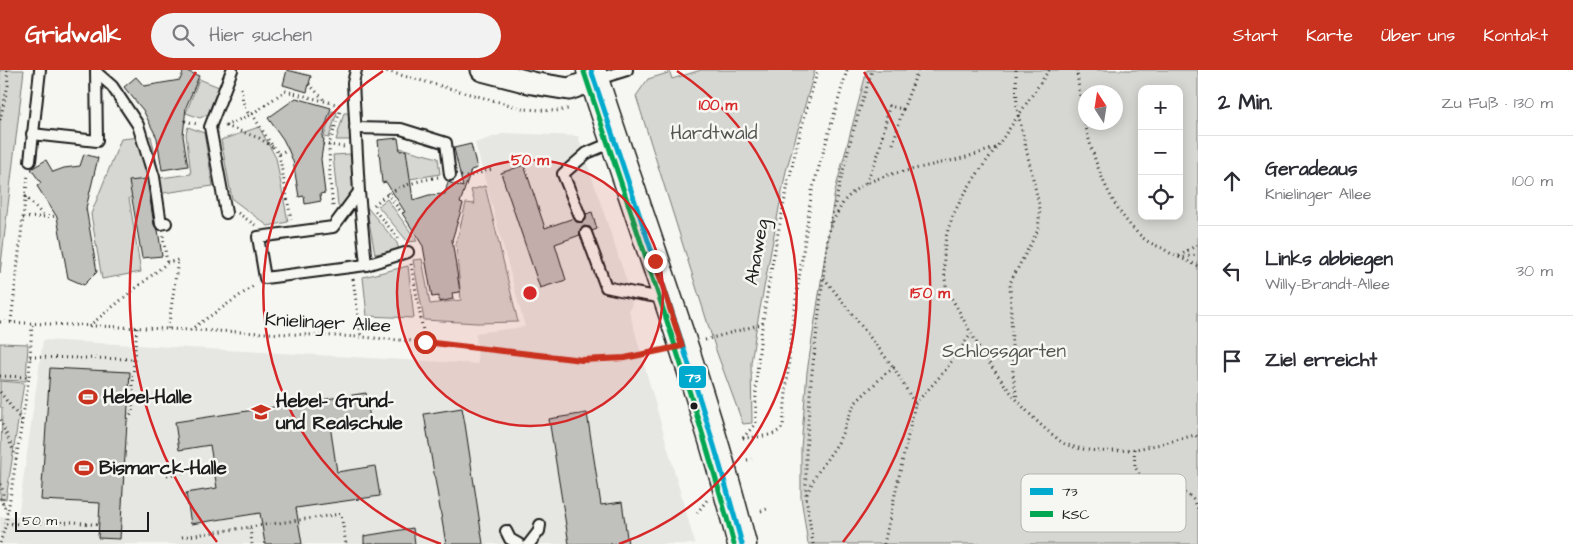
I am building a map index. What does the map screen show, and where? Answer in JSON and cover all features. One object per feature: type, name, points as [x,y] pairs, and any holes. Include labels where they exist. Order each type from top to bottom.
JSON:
[{"type":"main road","points":[[592,75],[715,445],[742,544]]},
{"type":"street","points":[[482,70],[532,83],[569,88],[592,75]]},
{"type":"lane","points":[[30,161],[40,70]]},
{"type":"lane","points":[[225,208],[210,127],[232,70]]},
{"type":"lane","points":[[356,70],[353,83],[356,149],[366,265]]},
{"type":"lane","points":[[592,75],[626,70]]},
{"type":"lane","points":[[32,134],[96,141],[97,71]]},
{"type":"lane","points":[[97,71],[112,86],[138,125],[154,177],[164,224]]},
{"type":"lane","points":[[355,128],[401,129],[446,143],[450,175]]},
{"type":"lane","points":[[580,216],[563,174],[587,153],[614,142]]},
{"type":"lane","points":[[359,192],[333,227],[258,237],[265,278],[366,265],[408,252]]},
{"type":"lane","points":[[586,233],[606,287],[634,294],[667,298]]},
{"type":"lane","points":[[529,544],[539,532],[540,524]]},
{"type":"lane","points":[[506,531],[510,539],[519,544]]},
{"type":"path","points":[[0,120],[8,85],[7,70]]},
{"type":"path","points":[[382,70],[525,109],[556,111],[575,108]]},
{"type":"path","name":"Ahaweg","points":[[818,70],[790,170],[762,324],[757,364],[756,424],[743,438],[772,434],[781,430],[783,426],[792,326],[812,191],[846,70]]},
{"type":"path","points":[[813,544],[806,497],[806,452],[811,381],[829,228],[852,135],[872,70]]},
{"type":"path","points":[[894,144],[903,109],[918,70]]},
{"type":"path","points":[[1016,70],[1019,116],[1040,209],[1038,230],[1010,283],[1013,367],[1017,399]]},
{"type":"path","points":[[1049,70],[1019,116],[966,188],[954,212],[946,238],[944,265],[947,290],[1002,383],[1039,423],[1064,444],[1096,452],[1134,449],[1197,435]]},
{"type":"path","points":[[1077,70],[1084,118],[1102,176],[1113,200],[1126,221],[1143,239],[1198,266]]},
{"type":"path","points":[[240,83],[243,102],[278,154],[294,232]]},
{"type":"path","points":[[309,84],[326,102]]},
{"type":"path","points":[[210,127],[226,126],[250,114],[285,91],[342,106],[329,145],[330,180],[336,223]]},
{"type":"path","points":[[866,183],[879,152],[889,106],[903,109]]},
{"type":"path","points":[[226,126],[260,138],[273,147]]},
{"type":"path","points":[[323,144],[356,149]]},
{"type":"path","points":[[829,228],[844,201],[866,183],[888,175],[963,158],[996,147]]},
{"type":"path","points":[[278,154],[288,149]]},
{"type":"path","points":[[11,322],[30,161]]},
{"type":"path","points":[[372,207],[387,193],[414,182],[450,175],[467,177],[492,170]]},
{"type":"path","points":[[387,193],[402,213]]},
{"type":"path","points":[[25,196],[46,217]]},
{"type":"path","points":[[225,208],[270,236]]},
{"type":"path","points":[[23,218],[58,216]]},
{"type":"path","points":[[164,224],[166,263]]},
{"type":"path","points":[[1179,257],[1198,244]]},
{"type":"path","points":[[1179,257],[1198,255]]},
{"type":"path","points":[[89,326],[166,263],[178,260],[168,330]]},
{"type":"path","points":[[351,267],[361,338]]},
{"type":"path","points":[[189,330],[265,278]]},
{"type":"path","points":[[824,278],[894,368],[915,404]]},
{"type":"path","name":"Knielinger Allee","points":[[0,322],[425,342],[582,360],[625,358],[682,346],[762,324]]},
{"type":"path","points":[[0,543],[6,524],[22,422],[32,323]]},
{"type":"path","points":[[126,421],[132,413],[136,328]]},
{"type":"path","points":[[884,544],[915,404],[944,372],[971,333]]},
{"type":"path","points":[[30,357],[134,359]]},
{"type":"path","points":[[806,497],[816,475],[838,444],[855,404],[885,374],[894,368]]},
{"type":"path","points":[[0,376],[28,377]]},
{"type":"path","points":[[0,392],[22,422]]},
{"type":"path","points":[[0,420],[16,455]]},
{"type":"path","points":[[1134,449],[1135,467],[1139,474]]},
{"type":"path","points":[[747,460],[752,459]]},
{"type":"path","points":[[167,475],[214,467]]},
{"type":"path","points":[[0,484],[3,491],[4,505]]},
{"type":"path","points":[[1186,494],[1196,501],[1198,510]]},
{"type":"path","points":[[0,498],[7,512]]},
{"type":"path","points":[[761,510],[767,509]]},
{"type":"path","points":[[182,537],[341,514],[346,544]]},
{"type":"path","points":[[6,524],[74,522],[99,525]]},
{"type":"path","points":[[250,527],[252,544]]},
{"type":"shaded area","points":[[505,133],[578,136],[633,300],[629,311],[695,544],[0,544],[0,517],[18,517],[43,340],[478,364],[476,333],[525,327],[475,143]]},
{"type":"green space","points":[[0,70],[24,70],[0,273]]},
{"type":"green space","name":"Hardtwald","points":[[667,70],[669,70],[672,79],[701,70],[815,70],[786,171],[756,330],[751,363],[752,423],[743,424],[717,353],[636,96],[648,79],[668,73]]},
{"type":"green space","name":"Schlossgarten","points":[[867,70],[1198,70],[1198,544],[808,544],[801,497],[801,448],[807,372],[835,191]]},
{"type":"green space","points":[[199,79],[219,87],[208,114],[200,118],[186,113]]},
{"type":"green space","points":[[332,111],[337,112],[329,138],[324,137]]},
{"type":"green space","points":[[344,113],[349,113],[351,140],[336,140]]},
{"type":"green space","points":[[188,127],[204,133],[213,186],[129,198],[141,272],[102,279],[91,214],[121,139],[151,136],[160,178],[191,174],[186,134]]},
{"type":"green space","points":[[259,127],[276,158],[288,222],[268,226],[232,199],[221,140]]},
{"type":"green space","points":[[400,148],[438,158],[440,174],[404,180]]},
{"type":"green space","points":[[350,154],[354,191],[346,205],[338,206],[333,155]]},
{"type":"green space","points":[[485,186],[518,322],[477,323],[424,320],[413,260],[422,259],[430,304],[461,300],[456,244],[466,203],[475,204],[471,190]]},
{"type":"green space","points":[[387,199],[417,241],[408,242],[378,206]]},
{"type":"green space","points":[[366,206],[397,243],[399,250],[375,254]]},
{"type":"green space","points":[[408,266],[414,318],[367,316],[363,277]]},
{"type":"green space","points":[[0,343],[28,344],[26,381],[0,380]]},
{"type":"green space","points":[[0,381],[24,383],[6,499],[0,500],[2,407],[0,407]]},
{"type":"building","points":[[184,70],[199,76],[186,107],[183,136],[188,166],[162,170],[157,138],[143,110],[124,87],[136,77],[144,86],[180,80]]},
{"type":"building","points":[[287,70],[311,76],[307,92],[283,85]]},
{"type":"building","points":[[296,98],[331,108],[322,138],[324,139],[321,159],[325,193],[320,194],[321,201],[305,204],[304,196],[299,197],[293,161],[288,149],[268,118]]},
{"type":"building","points":[[398,138],[400,151],[406,150],[413,200],[429,195],[445,194],[448,182],[463,187],[454,148],[471,144],[477,168],[471,170],[460,203],[463,204],[452,240],[460,292],[452,293],[453,299],[439,302],[439,296],[432,297],[423,246],[402,213],[405,212],[386,182],[382,183],[378,140]]},
{"type":"building","points":[[84,154],[98,158],[86,208],[97,272],[84,285],[68,278],[57,217],[37,186],[41,183],[31,169],[46,160],[53,172],[64,168],[80,166]]},
{"type":"building","points":[[524,165],[545,228],[574,218],[576,222],[582,222],[586,220],[586,214],[592,212],[597,229],[592,231],[590,227],[584,226],[580,229],[580,235],[555,244],[566,280],[540,288],[501,173]]},
{"type":"building","points":[[147,179],[154,225],[158,230],[162,256],[142,258],[129,181]]},
{"type":"building","points":[[50,368],[130,372],[120,539],[98,538],[100,503],[41,500]]},
{"type":"building","points":[[366,393],[370,419],[330,425],[337,472],[375,466],[380,496],[296,508],[302,544],[265,544],[260,513],[191,524],[186,493],[217,488],[210,445],[179,450],[175,422]]},
{"type":"building","points":[[462,408],[483,544],[446,544],[424,414]]},
{"type":"building","points":[[587,413],[601,505],[622,502],[628,544],[569,544],[549,419]]},
{"type":"building","points":[[413,528],[415,544],[364,544],[364,536]]},
{"type":"transit line","name":"73","points":[[591,70],[689,365],[742,544]]},
{"type":"transit line","name":"KSC","points":[[584,72],[700,425],[734,544]]},
{"type":"place","name":"Hebel-Halle","points":[[88,397]]},
{"type":"place","name":"Hebel- Grund- und Realschule","points":[[261,412]]},
{"type":"place","name":"Bismarck-Halle","points":[[84,468]]},
{"type":"route","points":[[425,342],[582,360],[625,358],[682,346],[655,261]]}]
